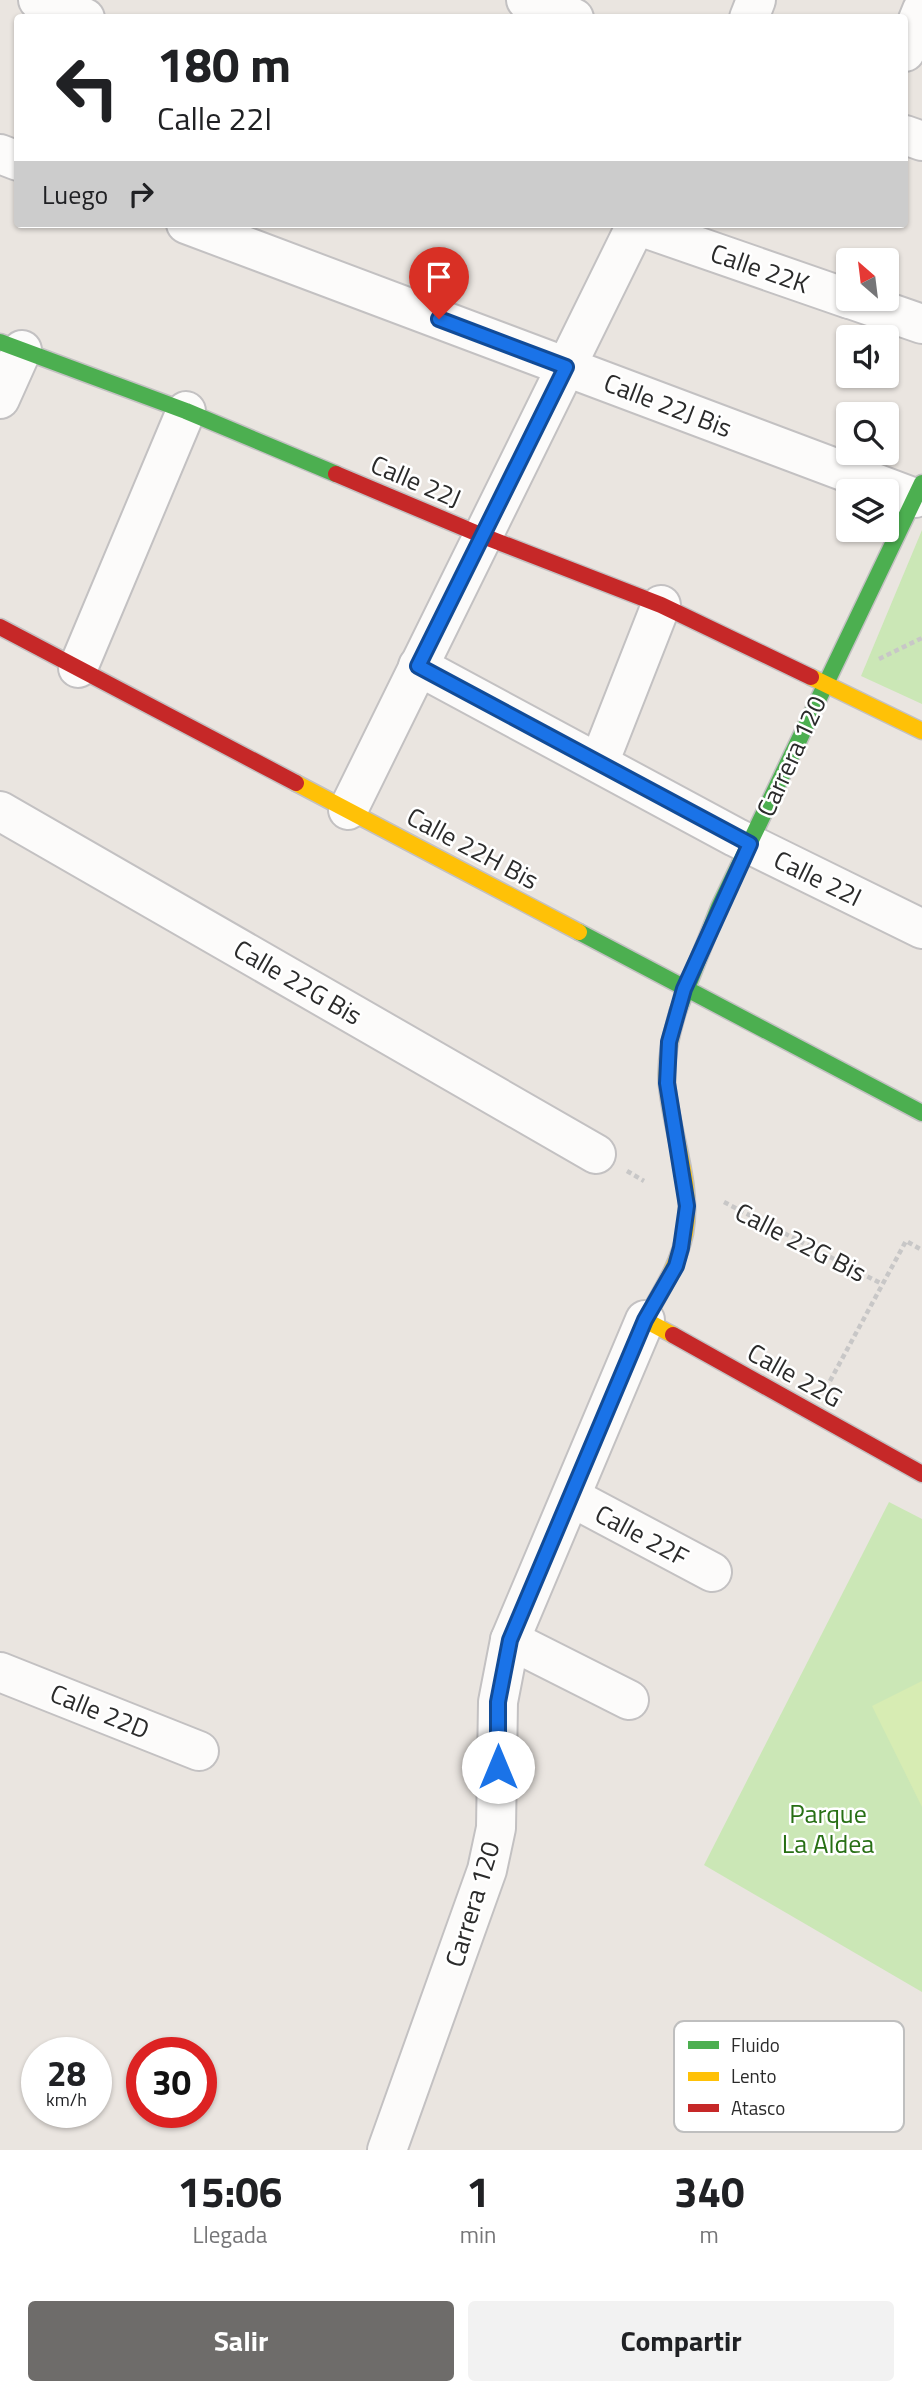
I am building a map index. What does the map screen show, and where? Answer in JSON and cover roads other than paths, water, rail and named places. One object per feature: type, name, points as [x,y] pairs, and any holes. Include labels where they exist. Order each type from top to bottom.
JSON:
[{"type":"street","points":[[38,0],[75,14]]},
{"type":"street","points":[[526,0],[563,14]]},
{"type":"street","points":[[908,45],[922,10]]},
{"type":"street","name":"Calle 22J Bis","points":[[197,228],[566,367],[919,491]]},
{"type":"street","points":[[348,810],[633,228]]},
{"type":"street","name":"Calle 22K","points":[[643,228],[836,295]]},
{"type":"street","name":"Calle 22K","points":[[887,312],[922,324]]},
{"type":"street","points":[[0,400],[11,346]]},
{"type":"street","name":"Calle 22J","points":[[11,346],[186,411],[483,536],[661,605],[922,731]]},
{"type":"street","points":[[78,668],[186,411]]},
{"type":"street","name":"Carrera 120","points":[[387,2150],[488,1870],[496,1828],[498,1702],[510,1640],[645,1320],[676,1266],[685,1231],[687,1206],[667,1083],[669,1042],[684,989],[824,686],[919,491]]},
{"type":"street","points":[[599,763],[661,605]]},
{"type":"street","name":"Calle 22H Bis","points":[[0,627],[922,1113]]},
{"type":"street","name":"Calle 22I","points":[[418,666],[750,844],[922,929]]},
{"type":"street","name":"Calle 22G Bis","points":[[0,811],[596,1154]]},
{"type":"street","name":"Calle 22G","points":[[645,1320],[922,1474]]},
{"type":"street","name":"Calle 22F","points":[[571,1497],[712,1572]]},
{"type":"street","points":[[510,1640],[629,1700]]},
{"type":"street","name":"Calle 22D","points":[[0,1672],[199,1751]]},
{"type":"park label","name":"Parque La Aldea","points":[[828,1828]]}]
